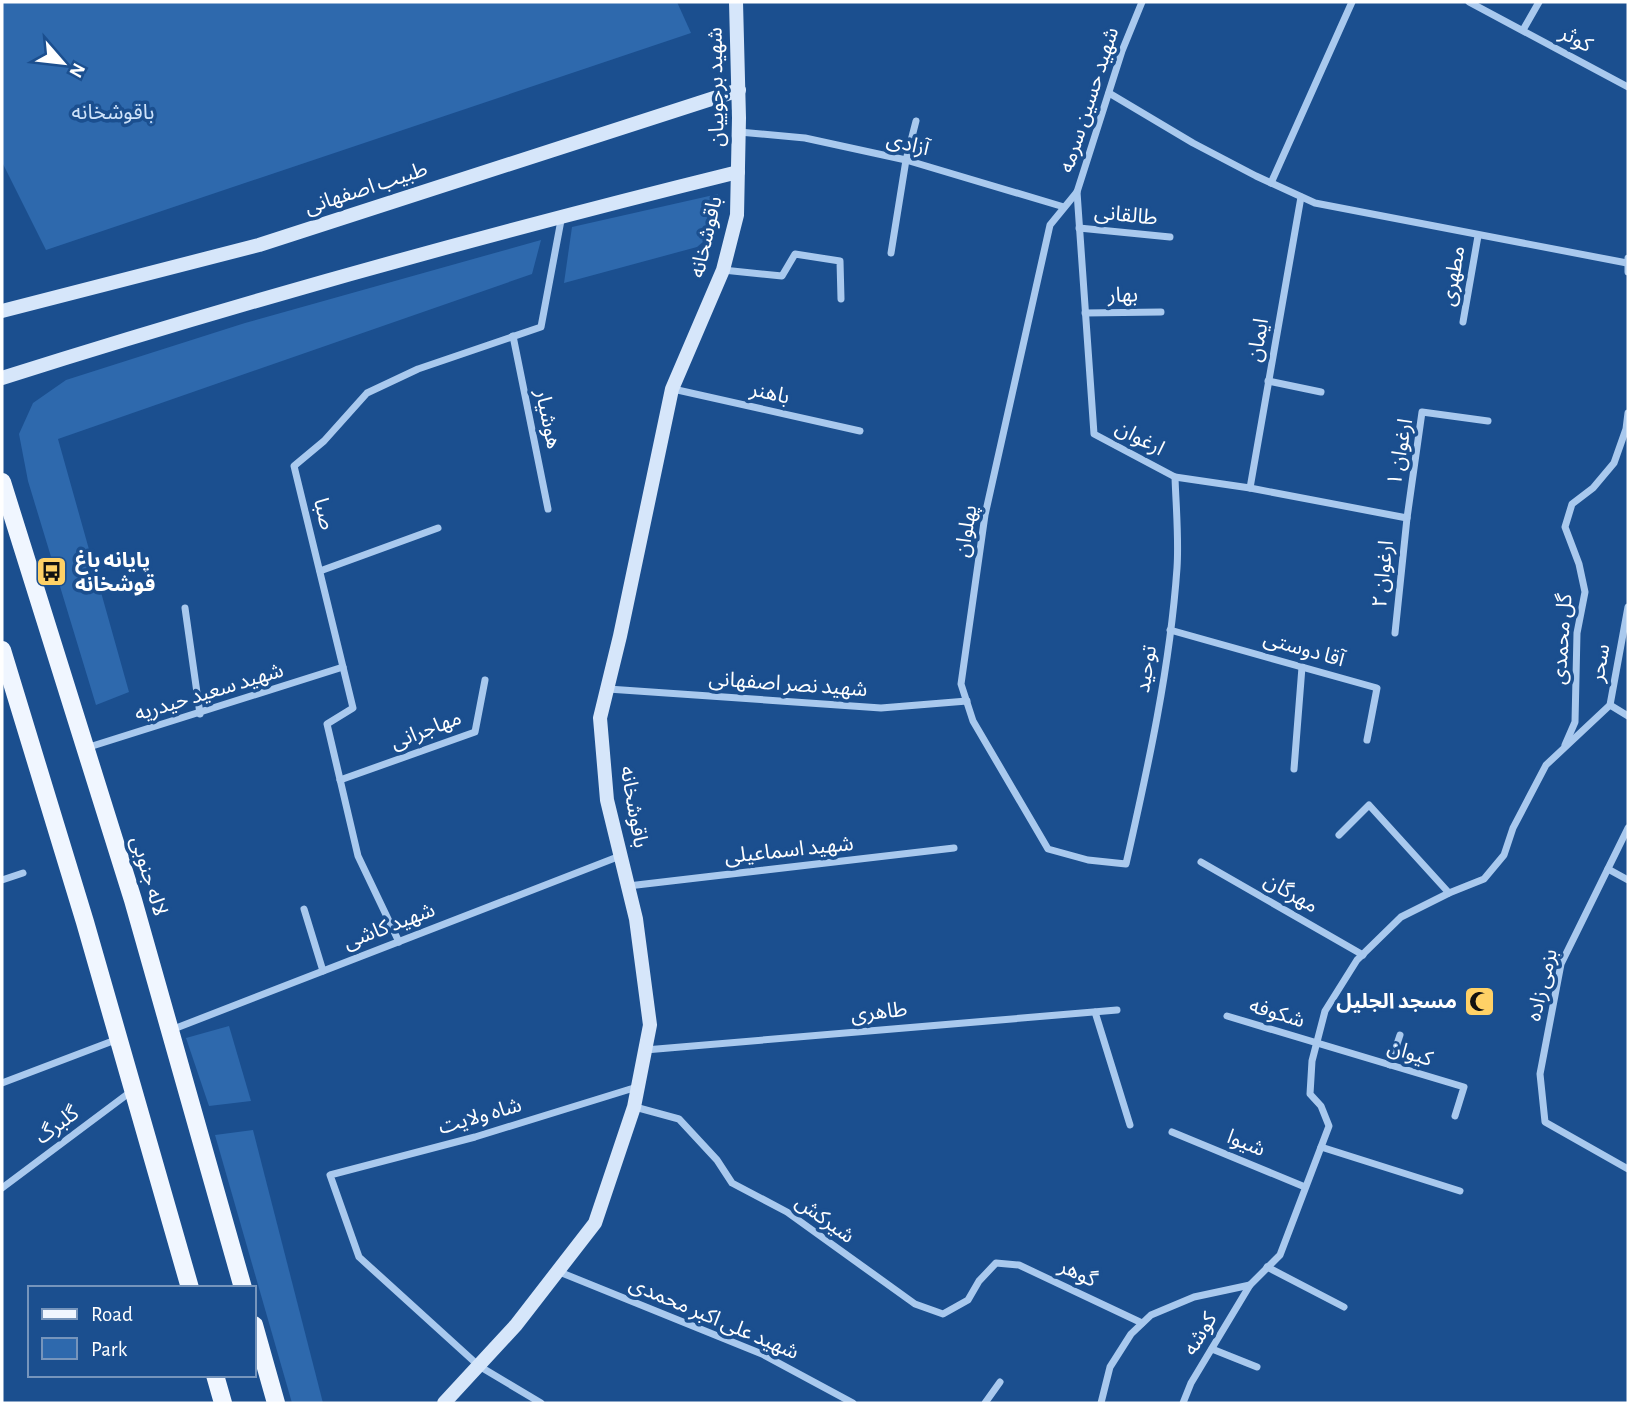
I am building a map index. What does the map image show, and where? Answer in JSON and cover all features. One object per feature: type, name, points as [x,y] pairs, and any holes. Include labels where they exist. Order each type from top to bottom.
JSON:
[{"type":"main road","name":"لاله جنوبی","points":[[2,482],[134,900],[242,1286]]},
{"type":"main road","points":[[2,650],[189,1286]]},
{"type":"main road","points":[[256,1332],[276,1403]]},
{"type":"main road","points":[[216,1377],[223,1403]]},
{"type":"street","name":"شهید برجوییان","points":[[736,2],[738,172]]},
{"type":"street","name":"شهید حسین سرمه","points":[[1064,207],[1077,192],[1122,51],[1142,2]]},
{"type":"street","points":[[1271,183],[1352,2]]},
{"type":"street","name":"کوثر","points":[[1469,2],[1628,87]]},
{"type":"street","points":[[1523,30],[1539,2]]},
{"type":"street","name":"طبیب اصفهانی","points":[[2,311],[259,245],[739,90]]},
{"type":"street","points":[[1109,93],[1193,143],[1315,203],[1478,236],[1628,260],[1628,272]]},
{"type":"street","points":[[891,253],[906,160],[916,121]]},
{"type":"street","name":"آزادی","points":[[739,132],[805,138],[906,160],[1064,207]]},
{"type":"street","points":[[2,378],[144,333],[562,215],[738,172]]},
{"type":"street","name":"باقوشخانه","points":[[444,1403],[516,1325],[595,1223],[634,1107],[650,1025],[636,919],[607,800],[600,718],[672,389],[723,270],[737,215],[738,172]]},
{"type":"street","name":"ارغوان","points":[[1077,192],[1094,433],[1175,477],[1407,517]]},
{"type":"street","name":"ایمان","points":[[1250,488],[1301,197]]},
{"type":"street","name":"پهلوان","points":[[1048,849],[973,721],[961,684],[985,515],[1050,225],[1064,207]]},
{"type":"street","name":"صبا","points":[[399,942],[358,856],[327,724],[353,708],[294,466],[324,442],[367,393],[418,369],[541,327],[562,215]]},
{"type":"street","name":"طالقانی","points":[[1079,228],[1170,237]]},
{"type":"street","name":"مطهری","points":[[1463,322],[1478,236]]},
{"type":"street","points":[[723,270],[782,276],[795,254],[840,261],[841,299]]},
{"type":"street","name":"بهار","points":[[1085,313],[1161,312]]},
{"type":"street","name":"هوشیار","points":[[513,336],[548,509]]},
{"type":"street","points":[[1268,381],[1321,392]]},
{"type":"street","name":"باهنر","points":[[672,389],[860,431]]},
{"type":"street","name":"ارغوان ۱","points":[[1407,517],[1422,412],[1488,421]]},
{"type":"street","points":[[1628,413],[1628,438]]},
{"type":"street","name":"گل محمدی","points":[[1564,748],[1575,722],[1577,633],[1585,592],[1579,565],[1565,527],[1572,504],[1593,488],[1614,463],[1626,429]]},
{"type":"street","name":"توحید","points":[[1048,849],[1088,860],[1126,864],[1143,788],[1170,629],[1177,567],[1175,477]]},
{"type":"street","name":"ارغوان ۲","points":[[1395,633],[1407,517]]},
{"type":"street","points":[[320,571],[438,528]]},
{"type":"street","points":[[185,607],[200,714]]},
{"type":"street","name":"سحر","points":[[1564,748],[1610,705],[1628,607]]},
{"type":"street","name":"آقا دوستی","points":[[1170,629],[1377,688],[1367,740]]},
{"type":"street","name":"شهید سعید حیدریه","points":[[86,748],[344,667]]},
{"type":"street","points":[[1293,769],[1302,667]]},
{"type":"street","name":"مهاجرانی","points":[[340,780],[475,732],[485,680]]},
{"type":"street","name":"شهید نصر اصفهانی","points":[[607,689],[881,708],[967,701]]},
{"type":"street","points":[[1610,705],[1628,716]]},
{"type":"street","points":[[1101,1403],[1110,1367],[1131,1334],[1151,1315],[1195,1297],[1250,1285],[1280,1255],[1329,1126],[1321,1106],[1310,1094],[1312,1061],[1325,1011],[1357,960],[1401,917],[1484,879],[1504,855],[1513,828],[1546,765],[1564,748]]},
{"type":"street","points":[[1339,835],[1368,805],[1449,893]]},
{"type":"street","name":"بزمی زاده","points":[[1628,828],[1561,964],[1540,1074],[1545,1122],[1628,1169]]},
{"type":"street","name":"شهید اسماعیلی","points":[[628,886],[954,848]]},
{"type":"street","name":"شهید کاشی","points":[[171,1030],[621,855]]},
{"type":"street","name":"مهرگان","points":[[1201,862],[1363,955]]},
{"type":"street","points":[[1608,869],[1628,880]]},
{"type":"street","points":[[2,880],[23,873]]},
{"type":"street","points":[[304,909],[323,971]]},
{"type":"street","name":"طاهری","points":[[645,1050],[1117,1010]]},
{"type":"street","points":[[1095,1012],[1130,1125]]},
{"type":"street","name":"شکوفه","points":[[1227,1017],[1316,1043]]},
{"type":"street","points":[[1390,1065],[1400,1035]]},
{"type":"street","points":[[2,1083],[118,1039]]},
{"type":"street","name":"کیوان","points":[[1316,1043],[1464,1087],[1455,1116]]},
{"type":"street","name":"شاه ولایت","points":[[479,1366],[359,1257],[330,1175],[475,1137],[638,1087]]},
{"type":"street","name":"گلبرگ","points":[[2,1188],[133,1090]]},
{"type":"street","name":"شیرکش","points":[[634,1107],[679,1119],[717,1160],[732,1183],[787,1212],[915,1304],[943,1314],[968,1300],[979,1281],[996,1263]]},
{"type":"street","name":"شیوا","points":[[1172,1132],[1305,1187]]},
{"type":"street","points":[[1321,1147],[1460,1191]]},
{"type":"street","name":"گوهر","points":[[996,1263],[1019,1265],[1143,1323]]},
{"type":"street","points":[[1267,1268],[1344,1307]]},
{"type":"street","name":"شهید علی اکبر محمدی","points":[[557,1271],[762,1354],[853,1403]]},
{"type":"street","name":"کوشه","points":[[1183,1403],[1191,1383],[1250,1285]]},
{"type":"street","points":[[1212,1349],[1257,1367]]},
{"type":"street","points":[[479,1366],[541,1403]]},
{"type":"street","points":[[985,1403],[1000,1382]]},
{"type":"green space","name":"باقوشخانه","points":[[2,2],[677,2],[691,33],[46,250],[2,162]]},
{"type":"green space","points":[[718,194],[718,229],[697,247],[564,283],[572,227]]},
{"type":"green space","points":[[541,240],[532,274],[58,439],[129,692],[96,705],[28,481],[19,434],[33,403],[66,380],[245,323]]},
{"type":"green space","points":[[229,1026],[251,1101],[209,1106],[186,1038]]},
{"type":"green space","points":[[253,1130],[323,1403],[292,1403],[215,1135]]},
{"type":"place","name":"پایانه باغ قوشخانه","points":[[52,572]]},
{"type":"place","name":"مسجد الجلیل","points":[[1480,1001]]}]
